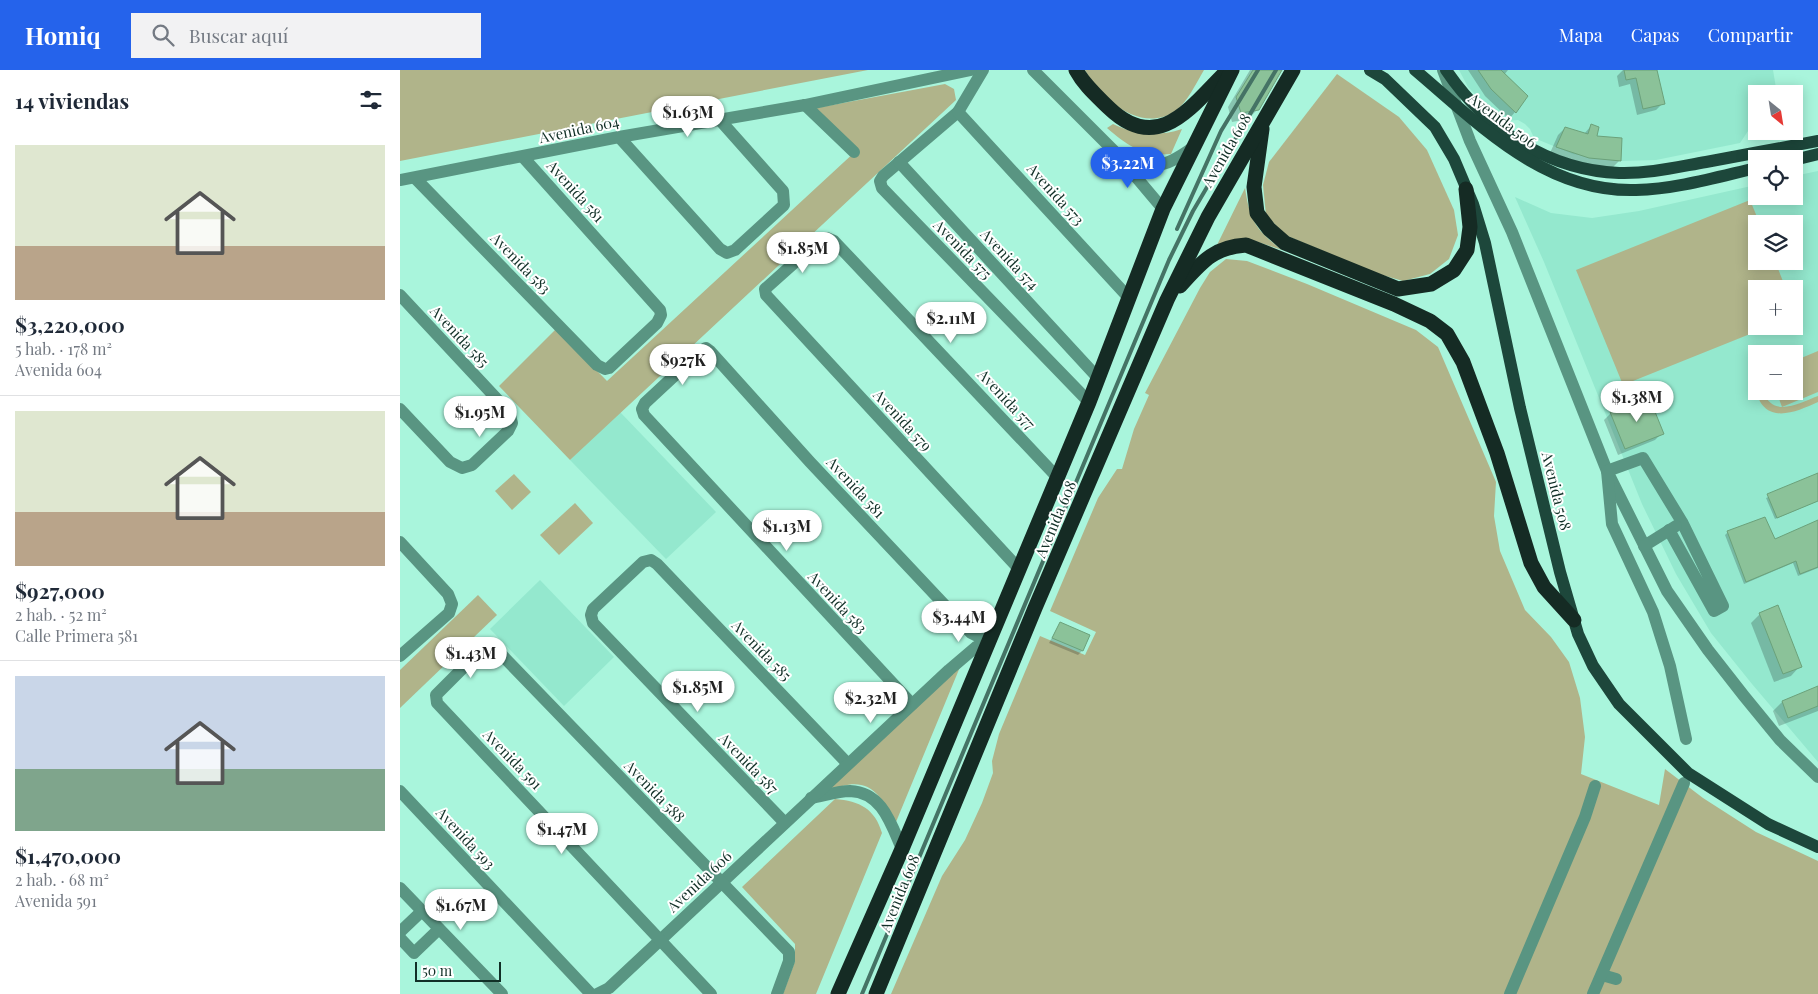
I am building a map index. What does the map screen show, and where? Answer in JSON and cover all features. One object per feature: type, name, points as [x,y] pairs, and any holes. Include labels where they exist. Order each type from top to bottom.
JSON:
[{"type":"highway","points":[[1076,70],[1090,90],[1117,116],[1131,123],[1157,127],[1171,123],[1186,114],[1228,70]]},
{"type":"highway","name":"Avenida 608","points":[[838,994],[902,849],[987,641],[1089,402],[1163,209],[1232,70]]},
{"type":"highway","name":"Avenida 608","points":[[876,994],[1035,608],[1167,300],[1208,217],[1293,70]]},
{"type":"highway","points":[[1263,122],[1254,187],[1257,213],[1269,229],[1285,243],[1398,288],[1431,284],[1454,270],[1467,250],[1470,228],[1466,189]]},
{"type":"highway","points":[[1167,300],[1205,259],[1220,250],[1246,245],[1394,304],[1430,321],[1447,334],[1463,362],[1497,453],[1531,563],[1544,587],[1574,620]]},
{"type":"main road","name":"Avenida 508","points":[[1370,70],[1385,79],[1436,128],[1454,159],[1466,189],[1485,243],[1520,408],[1560,572],[1574,620],[1593,666],[1619,704],[1685,778],[1768,824],[1818,846]]},
{"type":"main road","name":"Avenida 506","points":[[1415,70],[1504,145],[1546,170],[1589,186],[1636,190],[1688,183],[1748,170]]},
{"type":"main road","points":[[1444,70],[1462,95],[1519,143],[1552,158],[1588,169],[1618,173],[1650,172],[1818,141]]},
{"type":"main road","points":[[1803,158],[1818,154]]},
{"type":"street","name":"Avenida 604","points":[[400,180],[719,118],[805,105],[970,70]]},
{"type":"street","points":[[899,162],[958,112],[983,70]]},
{"type":"street","points":[[1033,70],[1115,152],[1163,209]]},
{"type":"street","points":[[1444,70],[1470,141],[1516,241],[1607,471],[1667,591],[1708,650],[1780,740],[1818,777]]},
{"type":"street","points":[[805,105],[854,152]]},
{"type":"street","name":"Avenida 573","points":[[958,112],[1129,298]]},
{"type":"street","points":[[619,137],[720,249],[727,253],[735,250],[784,205],[785,198],[783,191],[719,118]]},
{"type":"street","points":[[1115,152],[1134,162],[1154,166],[1174,160],[1192,148]]},
{"type":"street","name":"Avenida 581","points":[[523,157],[657,305],[662,315],[614,365],[605,369]]},
{"type":"street","name":"Avenida 575","points":[[899,162],[883,176],[880,181],[882,188],[1089,402]]},
{"type":"street","name":"Avenida 574","points":[[899,162],[1098,378]]},
{"type":"street","name":"Avenida 583","points":[[415,178],[597,365],[605,369]]},
{"type":"street","name":"Avenida 579","points":[[827,238],[821,239],[764,292],[1019,569]]},
{"type":"street","name":"Avenida 577","points":[[827,238],[834,241],[1057,477]]},
{"type":"street","name":"Avenida 585","points":[[400,295],[509,412],[512,423],[508,431],[472,465],[462,468],[450,462],[400,409]]},
{"type":"street","name":"Avenida 581","points":[[706,348],[971,633],[987,641]]},
{"type":"street","name":"Avenida 583","points":[[706,348],[645,404],[642,409],[644,415],[749,531],[912,704]]},
{"type":"street","points":[[1607,471],[1643,458],[1682,522],[1723,606],[1714,611],[1669,530]]},
{"type":"street","points":[[1607,471],[1612,524],[1653,612],[1670,666],[1686,739]]},
{"type":"street","points":[[1644,546],[1682,522]]},
{"type":"street","points":[[400,542],[448,594],[452,604],[449,613],[400,656]]},
{"type":"street","name":"Avenida 585","points":[[651,560],[657,564],[848,764]]},
{"type":"street","name":"Avenida 587","points":[[651,560],[643,562],[593,609],[591,615],[593,623],[785,823]]},
{"type":"street","name":"Avenida 606","points":[[597,994],[608,991],[912,704],[976,647],[987,641]]},
{"type":"street","name":"Avenida 591","points":[[491,647],[478,653],[436,695],[435,700],[711,994]]},
{"type":"street","name":"Avenida 588","points":[[491,647],[500,653],[720,884],[789,952],[789,961],[777,994]]},
{"type":"street","points":[[1593,994],[1685,778]]},
{"type":"street","points":[[1510,994],[1585,817],[1595,786]]},
{"type":"street","name":"Avenida 593","points":[[400,791],[591,994]]},
{"type":"street","points":[[811,798],[848,791],[865,793],[878,802],[885,812],[902,849]]},
{"type":"street","points":[[400,888],[502,994]]},
{"type":"street","points":[[400,932],[422,910]]},
{"type":"street","points":[[400,938],[414,953],[439,929]]},
{"type":"street","points":[[1602,975],[1616,979]]},
{"type":"shaded area","points":[[400,70],[868,70],[400,161]]},
{"type":"shaded area","points":[[1085,70],[1204,70],[1188,98],[1180,107],[1162,117],[1149,119],[1136,116],[1112,102],[1101,92]]},
{"type":"shaded area","points":[[1459,70],[1773,70],[1776,85],[1748,85],[1748,131],[1740,143],[1656,160],[1620,161],[1573,154],[1534,138],[1530,129],[1525,124],[1518,120],[1507,121],[1468,87]]},
{"type":"shaded area","points":[[1337,74],[1399,117],[1427,150],[1454,210],[1458,235],[1449,259],[1430,274],[1403,281],[1375,273],[1285,235],[1266,215],[1263,185],[1269,162]]},
{"type":"shaded area","points":[[945,84],[954,89],[956,100],[570,460],[499,386],[556,329],[607,381],[857,150],[816,108]]},
{"type":"shaded area","points":[[1113,124],[1130,131],[1147,134],[1173,132],[1182,129],[1171,154],[1153,154],[1137,149],[1122,140],[1107,128]]},
{"type":"shaded area","points":[[1818,171],[1818,762],[1711,633],[1676,574],[1642,504],[1544,262],[1515,197],[1551,213],[1592,218],[1639,211],[1748,187],[1748,205],[1803,205],[1803,174]]},
{"type":"shaded area","points":[[1245,188],[1249,209],[1256,224],[1266,237],[1282,250],[1255,241],[1217,245]]},
{"type":"shaded area","points":[[1748,201],[1748,205],[1752,205],[1756,215],[1748,215],[1748,270],[1779,270],[1782,280],[1748,280],[1748,335],[1623,385],[1576,270]]},
{"type":"shaded area","points":[[1226,259],[1247,261],[1307,284],[1416,330],[1438,347],[1496,482],[1494,516],[1500,551],[1525,610],[1551,637],[1569,662],[1580,698],[1585,737],[1581,774],[1659,805],[1665,769],[1703,798],[1756,832],[1818,861],[1818,994],[891,994],[942,876],[965,840],[982,803],[993,773],[992,761],[999,734],[1040,636],[1085,655],[1096,632],[1050,611],[1098,498],[1117,469],[1122,469],[1134,429],[1149,395],[1145,393],[1200,288],[1210,272]]},
{"type":"shaded area","points":[[1818,351],[1818,392],[1803,398],[1803,357]]},
{"type":"shaded area","points":[[1818,396],[1818,402],[1791,412],[1782,413],[1766,409],[1759,400],[1767,400],[1773,405],[1787,407]]},
{"type":"shaded area","points":[[1779,400],[1799,400],[1782,407]]},
{"type":"shaded area","points":[[620,412],[716,512],[666,559],[570,460]]},
{"type":"shaded area","points":[[514,474],[531,492],[512,510],[495,491]]},
{"type":"shaded area","points":[[575,503],[593,523],[559,555],[540,535]]},
{"type":"shaded area","points":[[540,580],[614,657],[564,706],[490,629]]},
{"type":"shaded area","points":[[478,595],[497,615],[400,708],[400,670]]},
{"type":"shaded area","points":[[960,667],[896,822],[883,801],[869,788],[852,784],[827,791]]},
{"type":"shaded area","points":[[835,799],[859,804],[871,812],[882,833],[816,994],[783,994],[795,961],[795,944],[742,887]]},
{"type":"building","points":[[1253,70],[1282,70],[1259,110],[1241,113],[1236,97]]},
{"type":"building","points":[[1478,70],[1501,70],[1528,96],[1516,113],[1491,89]]},
{"type":"building","points":[[1624,70],[1657,70],[1665,104],[1643,109],[1636,78],[1626,80]]},
{"type":"building","points":[[1591,124],[1599,127],[1597,136],[1622,138],[1621,161],[1589,158],[1556,147],[1565,127],[1588,134]]},
{"type":"building","points":[[1649,397],[1664,434],[1625,449],[1610,412]]},
{"type":"building","points":[[1818,473],[1818,501],[1777,518],[1767,494]]},
{"type":"building","points":[[1765,517],[1775,539],[1818,520],[1818,567],[1800,574],[1796,561],[1746,582],[1727,531]]},
{"type":"building","points":[[1778,605],[1802,667],[1783,674],[1759,613]]},
{"type":"building","points":[[1060,622],[1090,635],[1083,651],[1052,638]]},
{"type":"building","points":[[1818,686],[1818,706],[1788,718],[1782,701]]},
{"type":"railway","points":[[1177,229],[1221,131],[1258,70]]},
{"type":"railway","points":[[862,994],[1169,260],[1193,211],[1276,70]]}]
